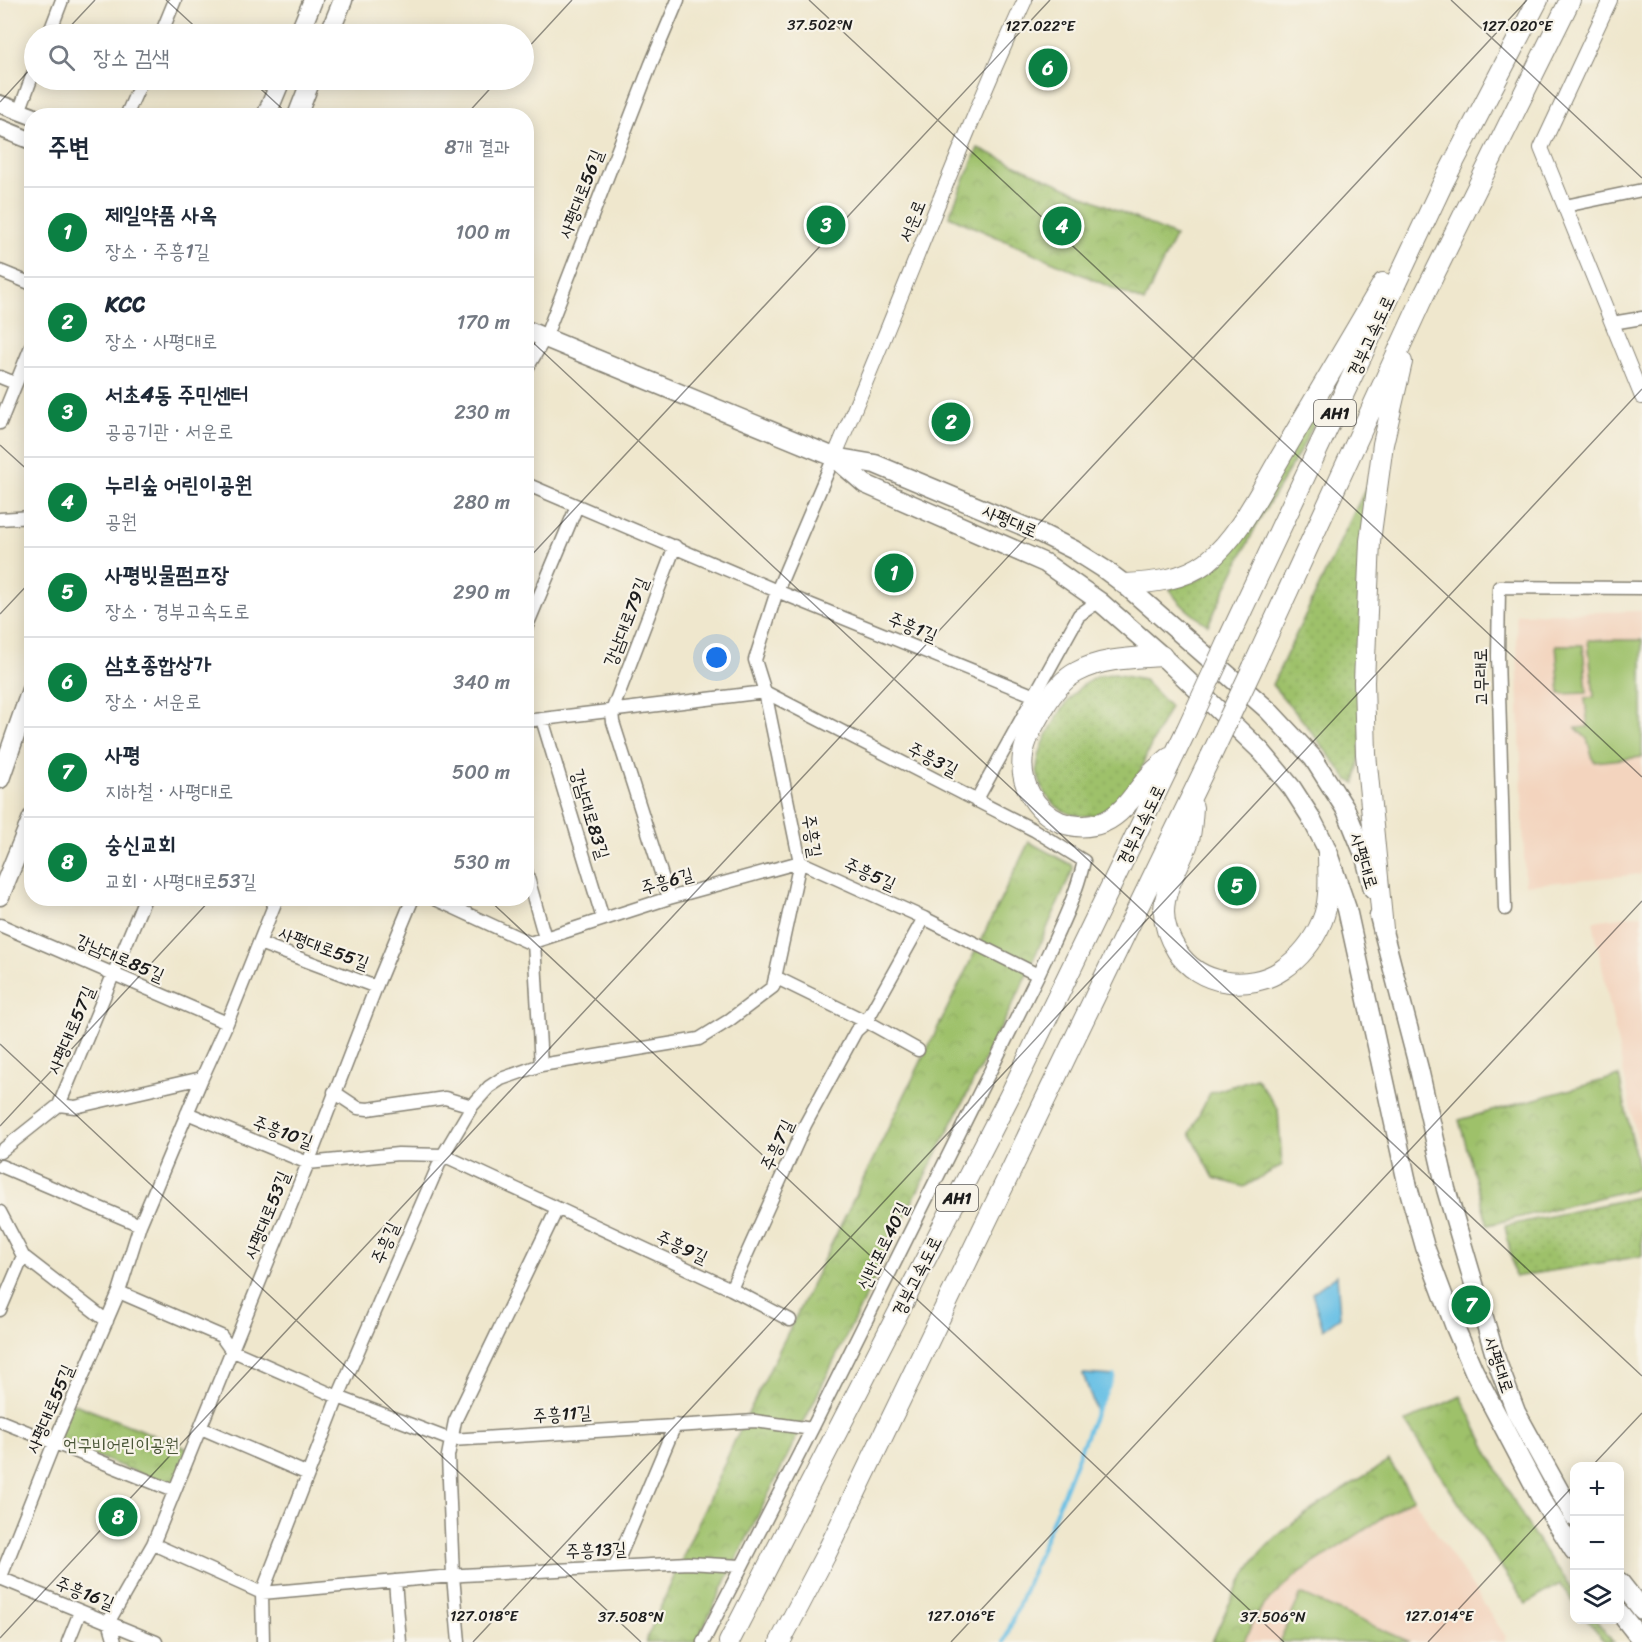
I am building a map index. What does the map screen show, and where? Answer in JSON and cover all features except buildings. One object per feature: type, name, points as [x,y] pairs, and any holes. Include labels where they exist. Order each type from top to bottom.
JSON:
[{"type":"highway","name":"경부고속도로","points":[[729,1642],[1010,1095],[1177,750],[1443,183],[1538,0]]},
{"type":"highway","name":"경부고속도로","points":[[780,1642],[825,1556],[1195,792],[1358,434],[1569,0]]},
{"type":"highway","points":[[1124,584],[1154,582],[1183,574],[1205,563],[1224,545],[1251,506],[1443,183]]},
{"type":"highway","points":[[1383,928],[1366,754],[1364,682],[1370,541],[1383,444],[1391,406],[1404,354],[1422,299]]},
{"type":"highway","points":[[1162,656],[1106,661],[1077,671],[1065,681],[1047,702],[1025,746],[1024,778],[1032,799],[1049,815],[1072,826],[1088,827],[1104,822],[1120,811],[1151,774],[1177,750]]},
{"type":"highway","points":[[1195,792],[1189,841],[1172,880],[1164,912],[1166,928],[1178,952],[1193,968],[1208,977],[1239,982],[1263,979],[1281,970],[1302,952],[1323,920],[1328,901],[1328,853]]},
{"type":"highway","points":[[790,1642],[825,1556]]},
{"type":"main road","points":[[303,24],[313,0]]},
{"type":"main road","points":[[333,24],[343,0]]},
{"type":"main road","points":[[269,108],[277,90]]},
{"type":"main road","points":[[300,108],[307,90]]},
{"type":"main road","points":[[0,104],[24,114]]},
{"type":"main road","points":[[0,128],[24,138]]},
{"type":"main road","name":"사평대로","points":[[534,333],[834,457],[875,464],[1040,533],[1074,550],[1124,584],[1268,710],[1313,758],[1346,810],[1365,857],[1419,1069],[1446,1189],[1497,1362],[1516,1412],[1574,1516]]},
{"type":"main road","name":"사평대로","points":[[834,457],[865,484],[1045,563],[1099,601],[1162,656],[1276,768],[1310,816],[1328,853],[1347,909],[1407,1187],[1425,1247],[1455,1328],[1474,1371],[1536,1490],[1570,1543]]},
{"type":"main road","points":[[0,779],[24,710]]},
{"type":"main road","points":[[0,896],[24,838]]},
{"type":"main road","points":[[1624,1587],[1642,1610]]},
{"type":"main road","points":[[1624,1618],[1642,1641]]},
{"type":"street","points":[[53,24],[62,0]]},
{"type":"street","name":"사평대로56길","points":[[545,338],[678,0]]},
{"type":"street","name":"서운로","points":[[834,457],[886,336],[982,93],[1025,0]]},
{"type":"street","points":[[1610,0],[1541,148],[1642,397]]},
{"type":"street","points":[[165,24],[173,2]]},
{"type":"street","points":[[26,108],[30,90]]},
{"type":"street","points":[[130,108],[138,90]]},
{"type":"street","points":[[1565,206],[1642,190]]},
{"type":"street","points":[[0,272],[24,281]]},
{"type":"street","points":[[1612,323],[1642,318]]},
{"type":"street","points":[[534,357],[545,338]]},
{"type":"street","points":[[0,423],[24,363]]},
{"type":"street","points":[[0,377],[15,384]]},
{"type":"street","name":"주흥길","points":[[263,1642],[262,1593],[338,1396],[443,1155],[472,1106],[489,1087],[501,1079],[542,1065],[699,1039],[728,1021],[773,987],[800,862],[765,692],[755,660],[777,591],[834,457]]},
{"type":"street","points":[[534,487],[777,591]]},
{"type":"street","points":[[534,609],[577,506]]},
{"type":"street","points":[[0,519],[24,518]]},
{"type":"street","name":"강남대로79길","points":[[612,711],[675,546]]},
{"type":"street","name":"고무래로","points":[[1505,909],[1498,656],[1499,587],[1642,588]]},
{"type":"street","name":"주흥1길","points":[[777,591],[1035,696]]},
{"type":"street","points":[[976,801],[1079,615],[1099,601]]},
{"type":"street","points":[[534,720],[765,692]]},
{"type":"street","name":"주흥3길","points":[[765,692],[1034,830],[1084,861]]},
{"type":"street","points":[[612,711],[613,722],[669,898]]},
{"type":"street","name":"강남대로83길","points":[[542,719],[603,919]]},
{"type":"street","name":"신반포로40길","points":[[703,1642],[812,1429],[1038,975],[1067,914],[1080,880],[1084,861]]},
{"type":"street","name":"주흥6길","points":[[539,940],[669,898],[800,862]]},
{"type":"street","name":"주흥5길","points":[[800,862],[924,918],[1038,975]]},
{"type":"street","name":"사평대로57길","points":[[0,1152],[59,1105],[142,906]]},
{"type":"street","name":"사평대로55길","points":[[0,1578],[54,1443],[119,1292],[140,1225],[227,1023],[274,906]]},
{"type":"street","name":"사평대로53길","points":[[109,1621],[153,1544],[410,906]]},
{"type":"street","points":[[450,906],[530,943],[539,940]]},
{"type":"street","points":[[533,906],[539,940],[542,1065]]},
{"type":"street","points":[[866,1022],[924,918]]},
{"type":"street","name":"강남대로85길","points":[[0,925],[227,1023]]},
{"type":"street","name":"사평대로55길","points":[[259,943],[376,987]]},
{"type":"street","points":[[775,977],[918,1050]]},
{"type":"street","name":"주흥7길","points":[[730,1289],[806,1125],[856,1031],[866,1022]]},
{"type":"street","points":[[59,1105],[75,1107],[202,1078]]},
{"type":"street","points":[[334,1092],[358,1108],[368,1109],[444,1098],[472,1106]]},
{"type":"street","name":"주흥10길","points":[[187,1113],[308,1163],[398,1154],[443,1155]]},
{"type":"street","name":"주흥9길","points":[[443,1155],[730,1289],[790,1320]]},
{"type":"street","points":[[0,1164],[140,1225]]},
{"type":"street","points":[[459,1642],[453,1576],[448,1456],[455,1421],[557,1209]]},
{"type":"street","points":[[0,1212],[23,1256],[106,1321]]},
{"type":"street","points":[[0,1310],[23,1256]]},
{"type":"street","points":[[119,1292],[221,1336],[231,1350],[338,1396]]},
{"type":"street","name":"주흥11길","points":[[338,1396],[451,1440],[755,1421],[812,1429]]},
{"type":"street","points":[[0,1421],[174,1491]]},
{"type":"street","points":[[615,1567],[675,1425]]},
{"type":"street","points":[[201,1428],[308,1474]]},
{"type":"street","points":[[153,1544],[262,1593]]},
{"type":"street","name":"주흥13길","points":[[262,1593],[453,1576],[688,1563],[741,1566]]},
{"type":"street","name":"주흥16길","points":[[0,1578],[156,1642]]},
{"type":"street","points":[[395,1581],[400,1642]]},
{"type":"street","points":[[68,1642],[80,1612]]},
{"type":"street","points":[[109,1621],[115,1642]]},
{"type":"shaded area","points":[[1642,611],[1642,874],[1525,885],[1516,614]]},
{"type":"shaded area","points":[[1642,914],[1642,1165],[1593,921]]},
{"type":"shaded area","points":[[1413,1498],[1506,1637],[1504,1642],[1244,1642],[1262,1607],[1299,1573]]},
{"type":"green space","points":[[978,148],[1175,236],[1144,302],[949,216]]},
{"type":"green space","points":[[1324,394],[1328,396],[1302,448],[1259,520],[1208,625],[1181,605],[1170,589],[1198,580],[1216,567],[1241,531]]},
{"type":"green space","points":[[1378,462],[1360,757],[1355,783],[1348,780],[1272,685]]},
{"type":"green space","points":[[1588,640],[1642,640],[1642,757],[1594,762],[1587,739],[1576,728],[1588,727],[1585,699],[1594,697]]},
{"type":"green space","points":[[1556,645],[1583,645],[1587,693],[1560,694]]},
{"type":"green space","points":[[1114,674],[1144,680],[1170,707],[1129,794],[1103,812],[1079,816],[1068,813],[1049,799],[1043,788],[1038,775],[1040,753],[1052,726],[1068,700],[1084,684],[1102,675]]},
{"type":"green space","points":[[1029,842],[1072,865],[1073,869],[1020,990],[910,1206],[696,1642],[645,1642],[735,1440]]},
{"type":"green space","points":[[1619,1076],[1642,1187],[1488,1225],[1459,1120]]},
{"type":"green space","points":[[1256,1078],[1278,1109],[1282,1165],[1244,1187],[1214,1178],[1190,1133],[1210,1093]]},
{"type":"green space","points":[[1642,1196],[1642,1256],[1515,1277],[1505,1226]]},
{"type":"green space","points":[[1461,1396],[1515,1503],[1540,1544],[1570,1586],[1570,1598],[1560,1584],[1526,1604],[1405,1422]]},
{"type":"green space","name":"언구비어린이공원","points":[[72,1403],[192,1450],[176,1488],[56,1440]]},
{"type":"green space","points":[[1389,1461],[1413,1498],[1299,1573],[1262,1607],[1244,1642],[1212,1642],[1242,1579],[1267,1546],[1282,1532],[1336,1493]]},
{"type":"green space","points":[[1301,1594],[1410,1642],[1279,1642]]},
{"type":"green space","points":[[1590,1624],[1599,1624],[1613,1642],[1604,1642]]},
{"type":"water","points":[[1337,1275],[1340,1317],[1323,1329],[1312,1293]]},
{"type":"water","points":[[1083,1374],[1114,1376],[1096,1411]]},
{"type":"waterway","points":[[1004,1642],[1096,1411],[1114,1376]]},
{"type":"place","name":"삼호종합상가","points":[[1048,68]]},
{"type":"place","name":"서초4동 주민센터","points":[[826,225]]},
{"type":"place","name":"누리숲 어린이공원","points":[[1062,226]]},
{"type":"place","name":"KCC","points":[[951,422]]},
{"type":"place","name":"제일약품 사옥","points":[[894,573]]},
{"type":"place","name":"사평빗물펌프장","points":[[1237,886]]},
{"type":"place","name":"사평","points":[[1471,1305]]},
{"type":"place","name":"숭신교회","points":[[118,1517]]}]
